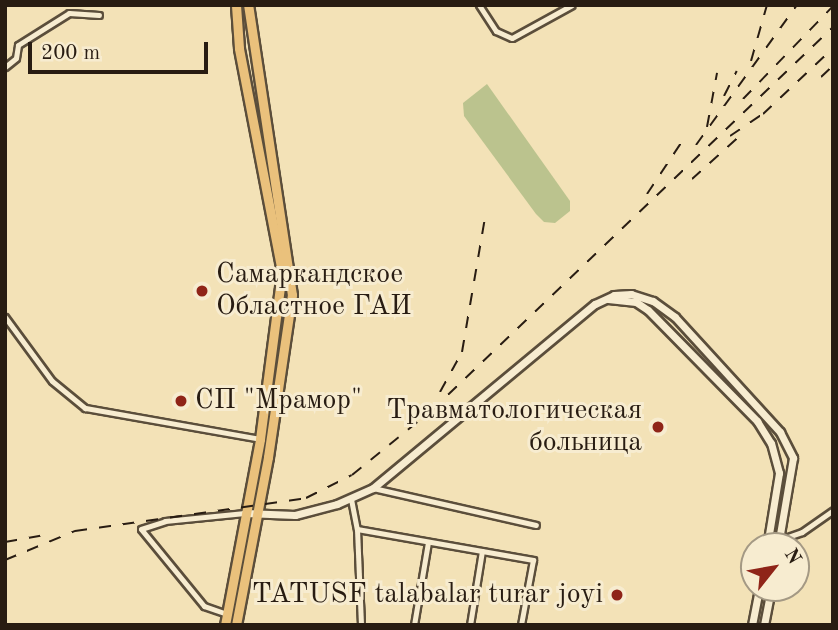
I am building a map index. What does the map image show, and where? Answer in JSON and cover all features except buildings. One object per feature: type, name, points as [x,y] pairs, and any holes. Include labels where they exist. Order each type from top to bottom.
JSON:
[{"type":"main road","points":[[225,625],[260,439],[282,272],[239,48],[236,5]]},
{"type":"main road","points":[[236,625],[290,326],[292,269],[247,5]]},
{"type":"street","points":[[479,5],[496,31],[512,38],[572,5]]},
{"type":"street","points":[[5,67],[16,58],[18,45],[69,13],[99,15]]},
{"type":"street","points":[[227,614],[204,606],[141,529],[165,521],[245,513],[295,515],[351,499],[373,488],[604,299],[623,293],[646,298],[675,317],[780,432],[793,458],[781,532]]},
{"type":"street","points":[[604,299],[629,300],[648,310],[757,421],[771,443],[779,473],[769,532]]},
{"type":"street","points":[[6,317],[52,381],[85,408],[260,439]]},
{"type":"street","points":[[373,488],[536,525]]},
{"type":"street","points":[[351,499],[357,529],[361,625]]},
{"type":"street","points":[[802,532],[833,510]]},
{"type":"street","points":[[357,529],[533,560],[522,625]]},
{"type":"street","points":[[414,625],[428,542]]},
{"type":"street","points":[[470,625],[482,551]]},
{"type":"street","points":[[752,625],[756,602]]},
{"type":"street","points":[[764,625],[768,602]]},
{"type":"green space","points":[[487,84],[570,201],[570,211],[555,223],[544,222],[536,214],[464,116],[463,103]]},
{"type":"railway","points":[[751,61],[767,5]]},
{"type":"railway","points":[[696,145],[797,5]]},
{"type":"railway","points":[[743,99],[833,6]]},
{"type":"railway","points":[[5,560],[75,531],[306,498],[352,475],[431,411],[833,27]]},
{"type":"railway","points":[[730,136],[763,114],[833,48]]},
{"type":"railway","points":[[821,77],[833,66]]},
{"type":"railway","points":[[724,96],[737,71]]},
{"type":"railway","points":[[707,127],[717,73]]},
{"type":"railway","points":[[692,179],[743,133]]},
{"type":"railway","points":[[647,194],[683,140]]},
{"type":"railway","points":[[440,392],[462,352],[486,211]]},
{"type":"railway","points":[[5,542],[40,536]]},
{"type":"place","name":"Самаркандское Областное ГАИ","points":[[202,291]]},
{"type":"place","name":"СП \"Мрамор\"","points":[[181,401]]},
{"type":"place","name":"Травматологическая больница","points":[[658,427]]},
{"type":"place","name":"TATUSF talabalar turar joyi","points":[[617,595]]}]
